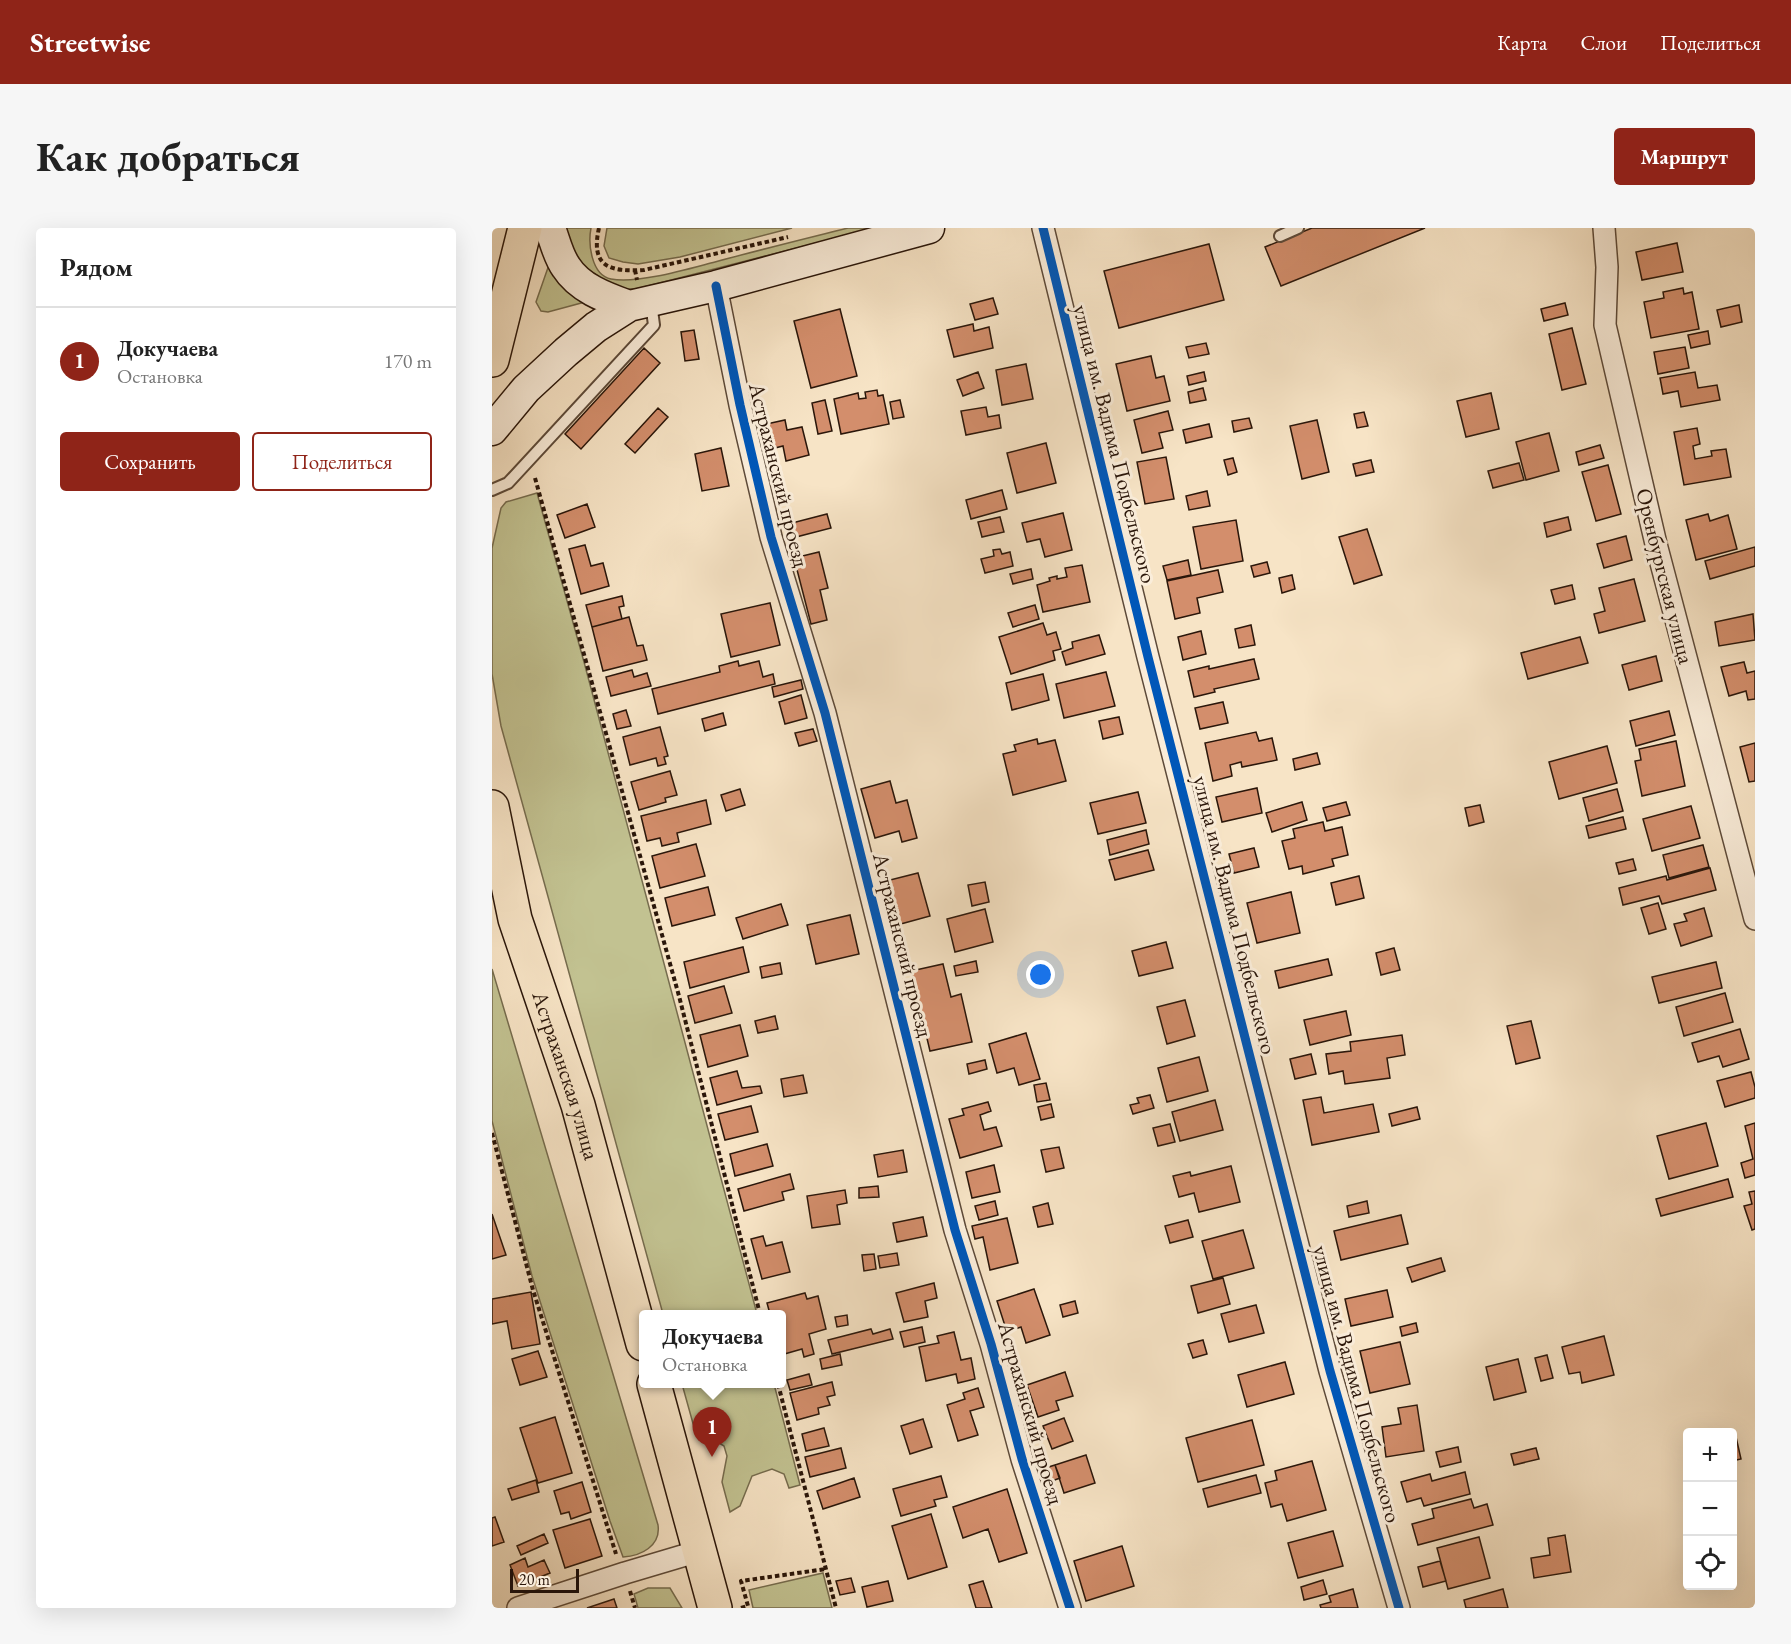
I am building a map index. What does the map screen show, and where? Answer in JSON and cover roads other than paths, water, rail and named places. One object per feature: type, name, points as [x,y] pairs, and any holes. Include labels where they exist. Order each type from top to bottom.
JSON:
[{"type":"main road","points":[[492,360],[525,228]]},
{"type":"main road","name":"Астраханская улица","points":[[492,807],[515,918],[578,1105],[639,1329]]},
{"type":"main road","points":[[655,1388],[715,1608]]},
{"type":"street","points":[[550,228],[567,268],[573,275],[600,295],[641,303]]},
{"type":"street","points":[[492,430],[526,389],[566,352],[596,327],[641,303],[716,286],[929,228]]},
{"type":"street","name":"улица им. Вадима Подбельского","points":[[1043,228],[1145,646],[1330,1371],[1399,1608]]},
{"type":"street","name":"Оренбургская улица","points":[[1604,228],[1607,267],[1605,326],[1656,544],[1755,919]]},
{"type":"street","name":"Астраханский проезд","points":[[716,286],[740,405],[771,537],[825,713],[956,1230],[991,1344],[1022,1459],[1070,1608]]},
{"type":"street","points":[[518,1608],[699,1551]]},
{"type":"lane","points":[[1280,236],[1298,228]]},
{"type":"lane","points":[[492,490],[508,483],[654,325],[641,303]]},
{"type":"place","name":"Докучаева","points":[[712,1457]]}]
